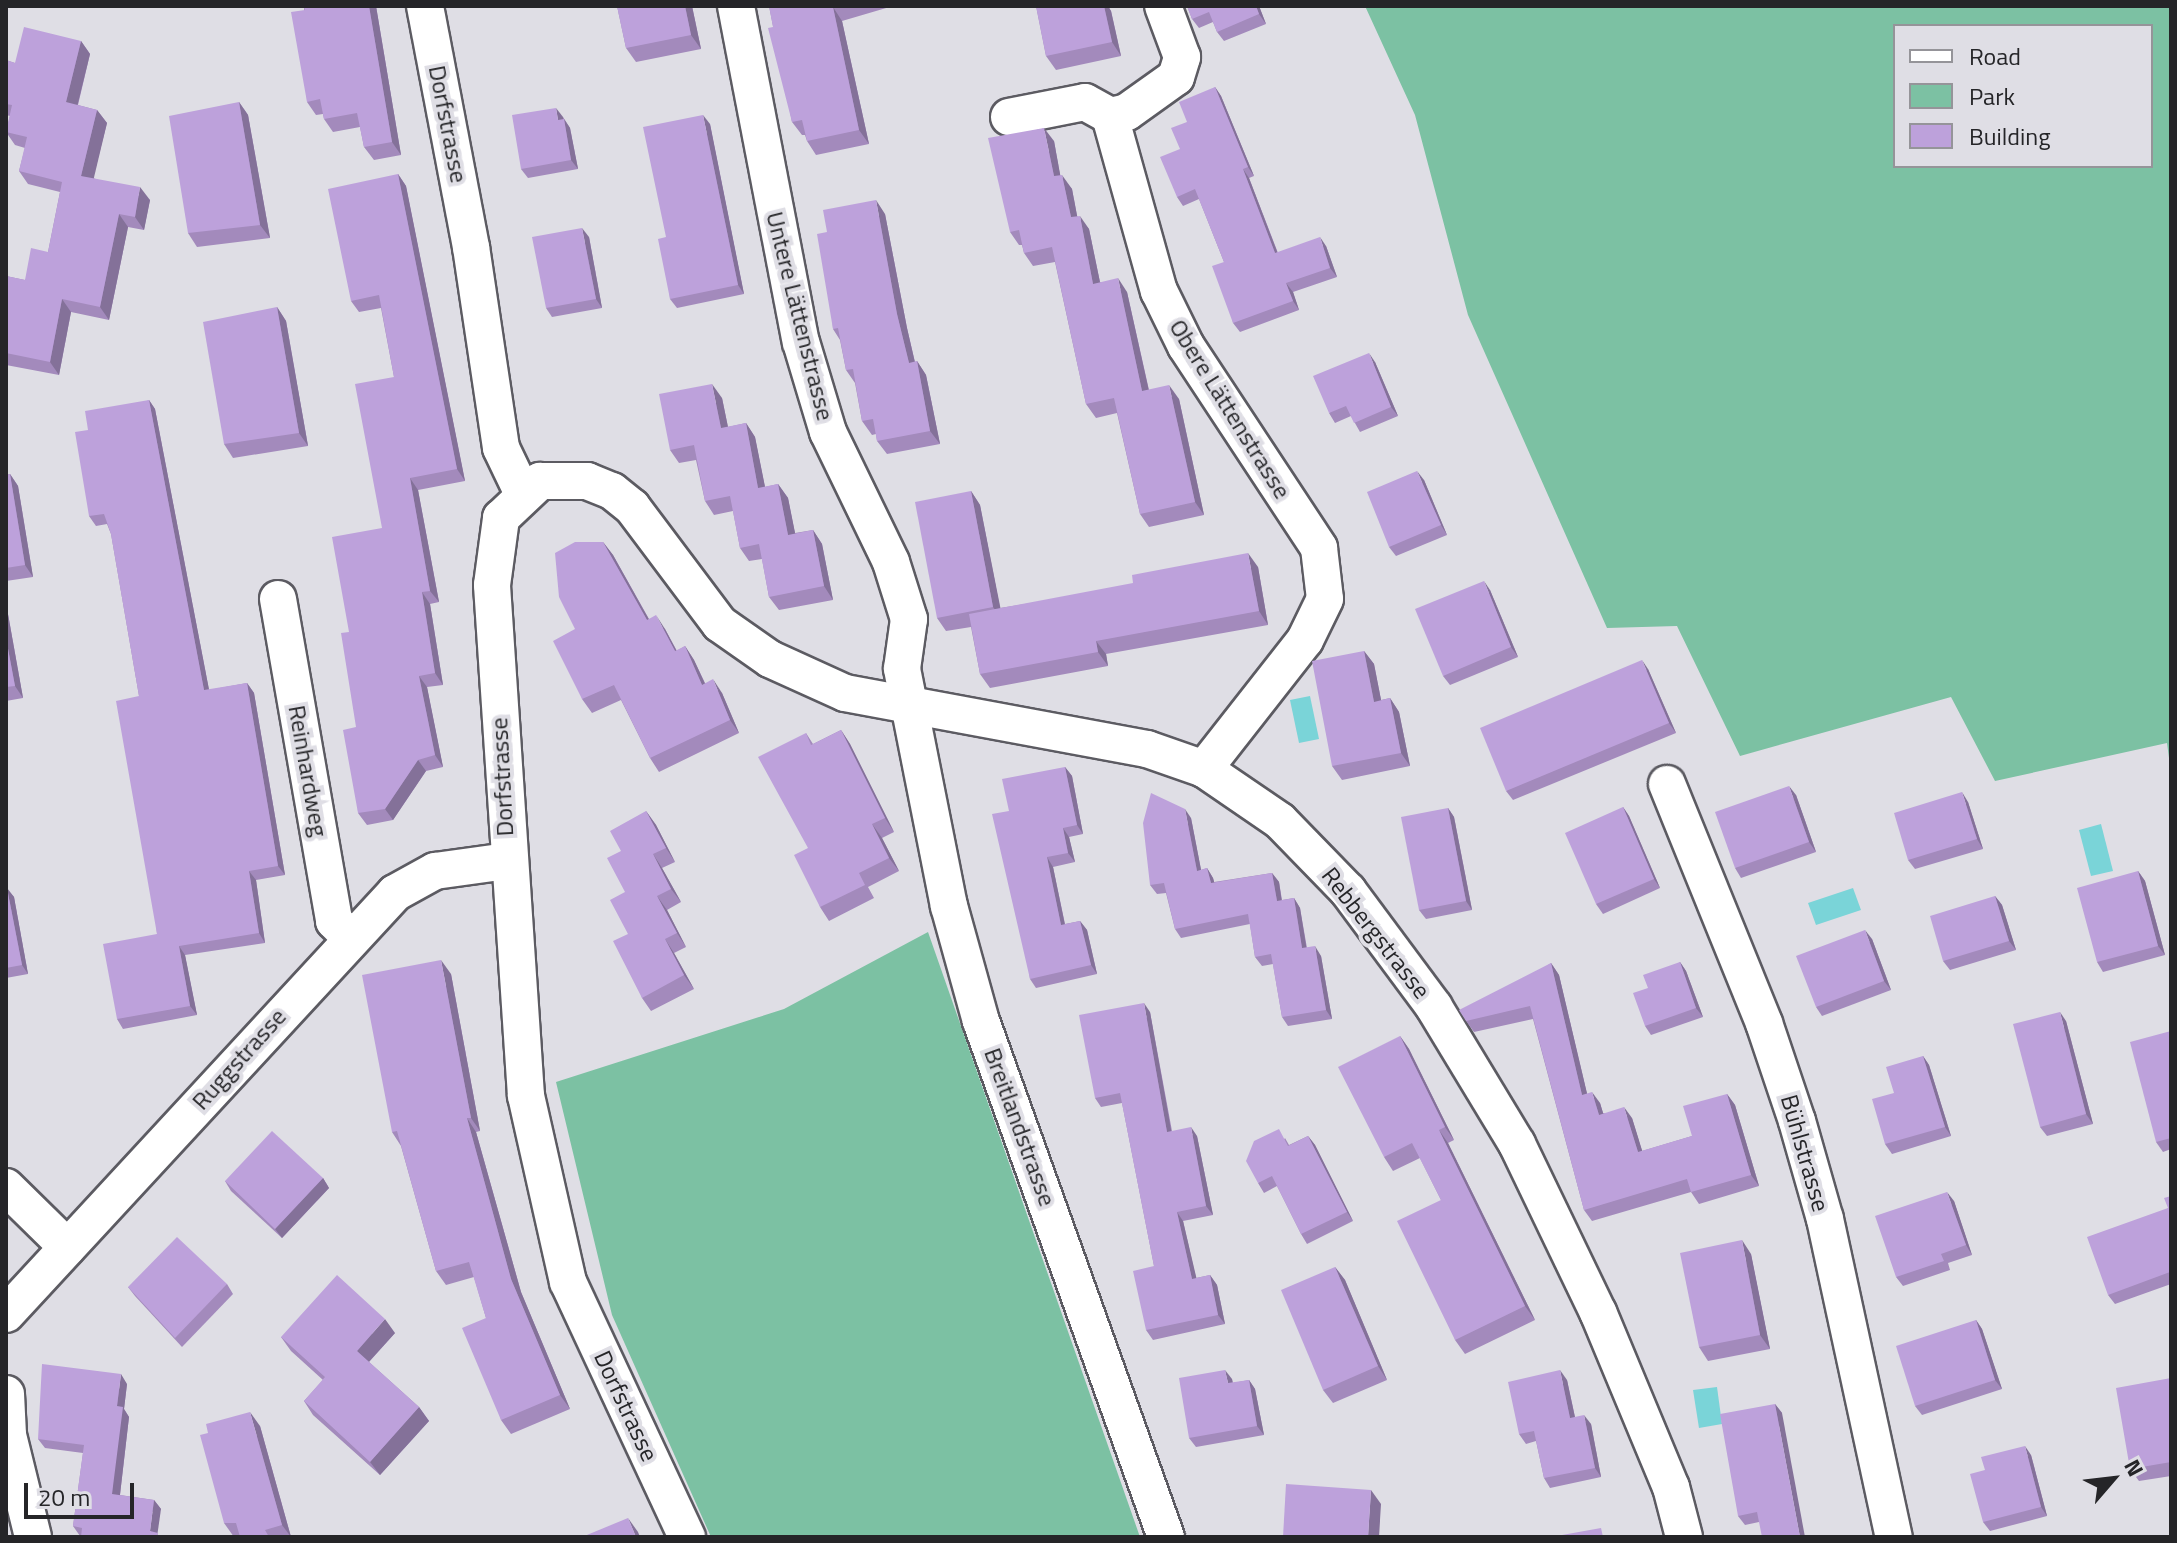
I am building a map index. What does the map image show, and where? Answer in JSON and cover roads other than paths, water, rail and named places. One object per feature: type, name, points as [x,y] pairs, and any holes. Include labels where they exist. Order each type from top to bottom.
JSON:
[{"type":"street","name":"Dorfstrasse","points":[[425,6],[471,247],[501,448],[523,494],[501,518],[494,543],[507,861],[526,1096],[568,1282],[687,1537]]},
{"type":"street","name":"Untere Lättenstrasse","points":[[736,6],[801,342],[828,432],[891,562],[909,619],[902,669],[908,708]]},
{"type":"street","points":[[1009,117],[1085,102],[1110,116],[1127,112],[1176,77],[1182,57],[1163,6]]},
{"type":"street","name":"Obere Lättenstrasse","points":[[1110,116],[1159,291],[1186,346],[1319,548],[1325,599],[1305,640],[1204,769]]},
{"type":"street","name":"Rebbergstrasse","points":[[523,494],[540,481],[565,479],[612,491],[632,507],[720,624],[770,659],[845,693],[908,708],[1147,749],[1204,769],[1280,821],[1348,891],[1434,1007],[1517,1144],[1598,1312],[1671,1487],[1684,1537]]},
{"type":"street","name":"Reinhardweg","points":[[278,599],[334,921],[350,937]]},
{"type":"street","name":"Breitlandstrasse","points":[[908,708],[949,906],[981,1021],[1166,1537]]},
{"type":"street","name":"Bühlstrasse","points":[[1667,784],[1764,1023],[1797,1121],[1825,1219],[1894,1537]]},
{"type":"street","name":"Ruggstrasse","points":[[6,1314],[350,937],[395,893],[435,871],[507,861]]},
{"type":"street","points":[[6,1187],[67,1247]]},
{"type":"street","points":[[6,1394],[8,1435],[33,1537]]},
{"type":"water","points":[[1310,696],[1319,739],[1299,743],[1290,700]]},
{"type":"water","points":[[2101,824],[2113,871],[2091,876],[2079,830]]},
{"type":"water","points":[[1853,888],[1861,910],[1816,925],[1808,903]]},
{"type":"water","points":[[1717,1387],[1722,1424],[1699,1428],[1693,1390]]}]
